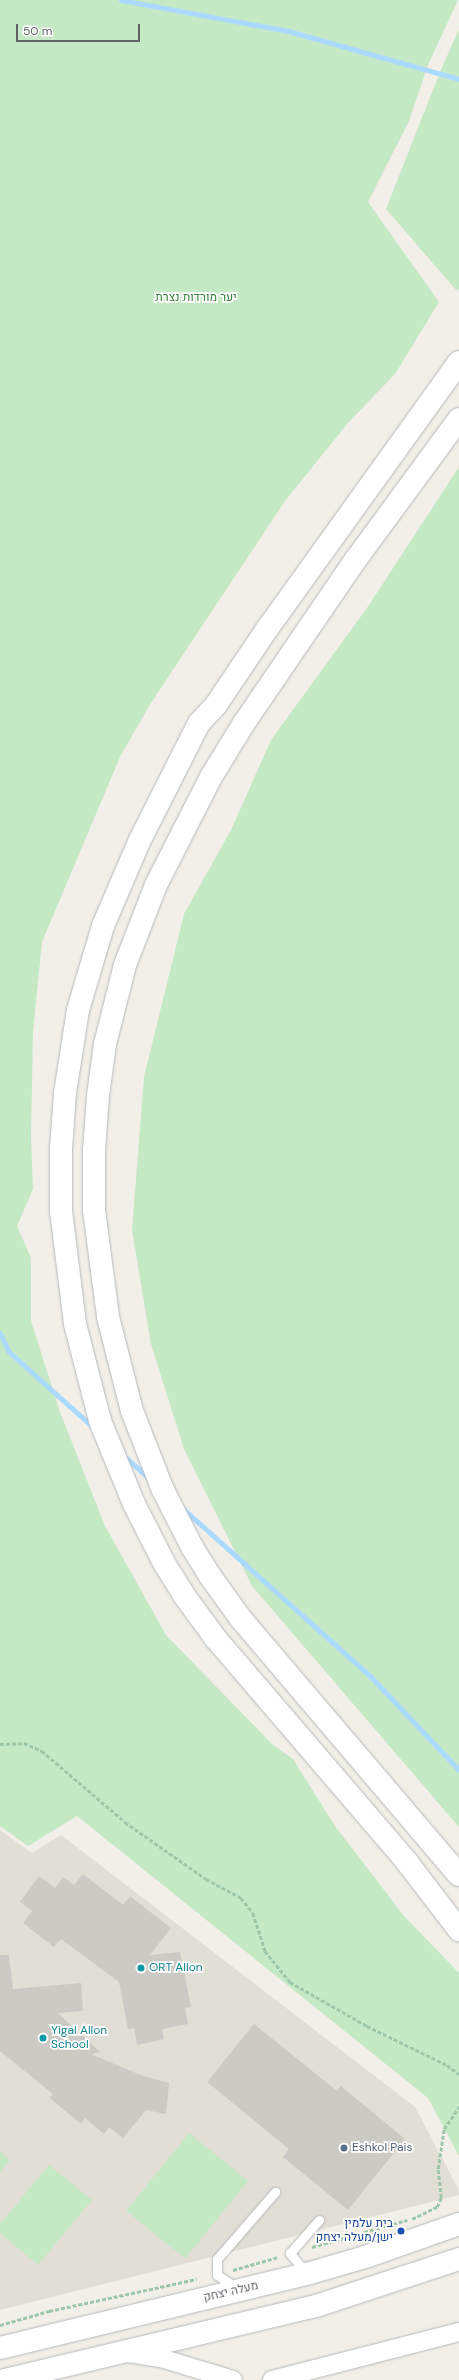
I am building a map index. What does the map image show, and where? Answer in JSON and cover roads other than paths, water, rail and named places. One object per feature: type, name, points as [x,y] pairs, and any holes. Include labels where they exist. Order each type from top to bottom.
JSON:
[{"type":"main road","points":[[459,362],[330,539],[216,705],[199,723],[139,842],[103,926],[78,1010],[65,1093],[61,1188],[61,1211],[70,1295],[90,1384],[110,1449],[134,1504],[164,1563],[187,1600],[216,1639],[407,1862],[459,1930]]},
{"type":"main road","points":[[459,419],[352,565],[244,723],[207,783],[156,885],[125,965],[105,1044],[98,1096],[94,1150],[94,1210],[108,1317],[132,1411],[163,1490],[192,1547],[210,1576],[242,1619],[459,1875]]},
{"type":"main road","name":"מעלה יצחק","points":[[0,2348],[307,2274],[368,2256],[459,2224]]},
{"type":"main road","points":[[5,2380],[316,2306],[459,2259]]},
{"type":"street","points":[[272,2380],[459,2332]]},
{"type":"street","points":[[121,2352],[164,2359],[233,2380]]},
{"type":"lane","points":[[240,2290],[217,2275],[217,2260],[275,2192]]},
{"type":"lane","points":[[307,2274],[290,2253],[319,2220]]},
{"type":"waterway","points":[[121,0],[288,31],[459,79]]},
{"type":"waterway","points":[[0,1333],[9,1352],[95,1429]]},
{"type":"waterway","points":[[123,1455],[150,1479]]},
{"type":"waterway","points":[[181,1507],[371,1677],[459,1770]]},
{"type":"place","name":"ORT Allon","points":[[141,1968]]},
{"type":"place","name":"Yigal Allon School","points":[[43,2038]]},
{"type":"place","name":"Eshkol Pais","points":[[344,2148]]},
{"type":"place","name":"בית עלמין ישן/מעלה יצחק","points":[[401,2231]]},
{"type":"park label","name":"יער מורדות נצרת","points":[[196,298]]}]
